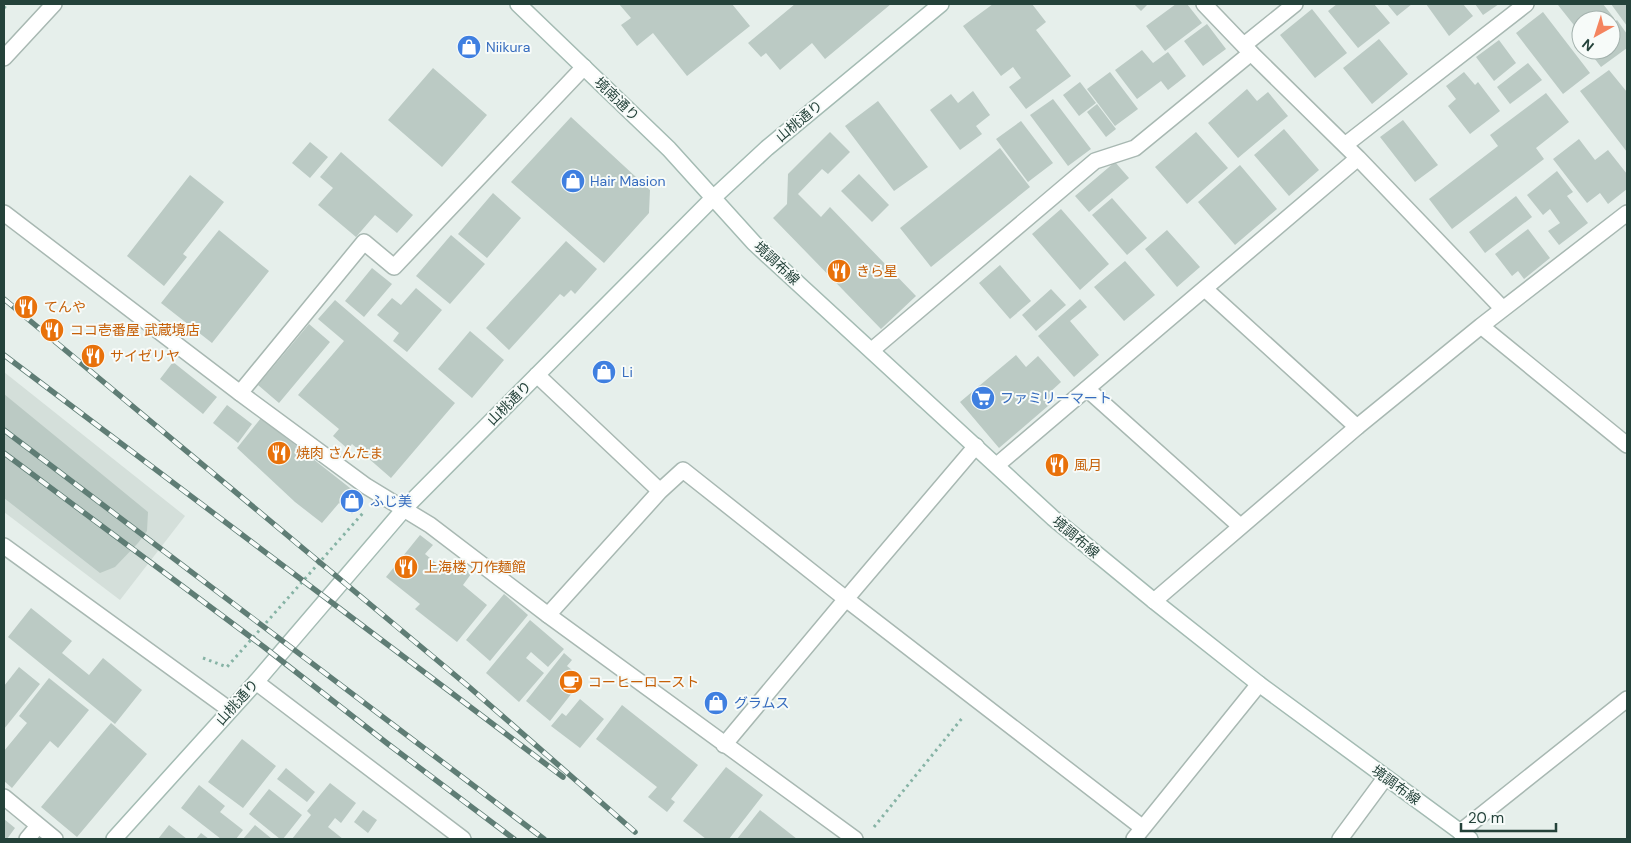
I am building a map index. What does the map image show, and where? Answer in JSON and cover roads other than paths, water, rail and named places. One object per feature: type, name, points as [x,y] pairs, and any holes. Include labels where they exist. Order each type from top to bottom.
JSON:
[{"type":"street","points":[[4,58],[54,4]]},
{"type":"street","name":"境南通り","points":[[518,4],[669,149],[713,198]]},
{"type":"street","name":"山桃通り","points":[[114,839],[256,682],[405,508],[713,198],[767,148],[941,4]]},
{"type":"street","points":[[1204,4],[1358,158],[1503,309]]},
{"type":"street","points":[[872,350],[1095,161],[1134,148],[1248,49],[1295,4]]},
{"type":"street","points":[[1345,145],[1526,4]]},
{"type":"street","points":[[240,393],[364,242],[394,267],[584,67]]},
{"type":"street","points":[[997,465],[1358,158]]},
{"type":"street","name":"境調布線","points":[[713,198],[754,243],[997,465],[1052,518],[1259,684],[1465,836]]},
{"type":"street","points":[[1154,601],[1240,526],[1481,326],[1627,213]]},
{"type":"street","points":[[4,214],[366,486],[405,508],[430,525],[548,615],[855,839]]},
{"type":"street","points":[[1205,289],[1358,427]]},
{"type":"street","points":[[1481,326],[1627,445]]},
{"type":"street","points":[[537,375],[660,491]]},
{"type":"street","points":[[1087,389],[1240,526]]},
{"type":"street","points":[[724,745],[976,446]]},
{"type":"street","points":[[548,615],[660,491],[682,470],[977,699],[1138,833],[1259,684]]},
{"type":"street","points":[[4,546],[230,710]]},
{"type":"street","points":[[256,682],[463,839]]},
{"type":"street","points":[[1465,836],[1627,699]]},
{"type":"street","points":[[1340,839],[1385,778]]},
{"type":"street","points":[[4,796],[55,839]]},
{"type":"street","points":[[27,839],[38,826]]},
{"type":"railway","points":[[4,299],[468,686],[635,832]]},
{"type":"railway","points":[[4,355],[563,777]]},
{"type":"railway","points":[[4,430],[544,839]]},
{"type":"railway","points":[[4,453],[264,647],[514,839]]},
{"type":"place","name":"Niikura","points":[[469,47]]},
{"type":"place","name":"Hair Masion","points":[[573,181]]},
{"type":"place","name":"きら星","points":[[839,271]]},
{"type":"place","name":"てんや","points":[[26,307]]},
{"type":"place","name":"ココ壱番屋 武蔵境店","points":[[52,330]]},
{"type":"place","name":"サイゼリヤ","points":[[93,356]]},
{"type":"place","name":"Li","points":[[604,372]]},
{"type":"place","name":"ファミリーマート","points":[[983,398]]},
{"type":"place","name":"焼肉 さんたま","points":[[279,453]]},
{"type":"place","name":"風月","points":[[1057,465]]},
{"type":"place","name":"ふじ美","points":[[352,501]]},
{"type":"place","name":"上海楼 刀作麺館","points":[[406,567]]},
{"type":"place","name":"コーヒーロースト","points":[[571,682]]},
{"type":"place","name":"グラムス","points":[[716,703]]}]
